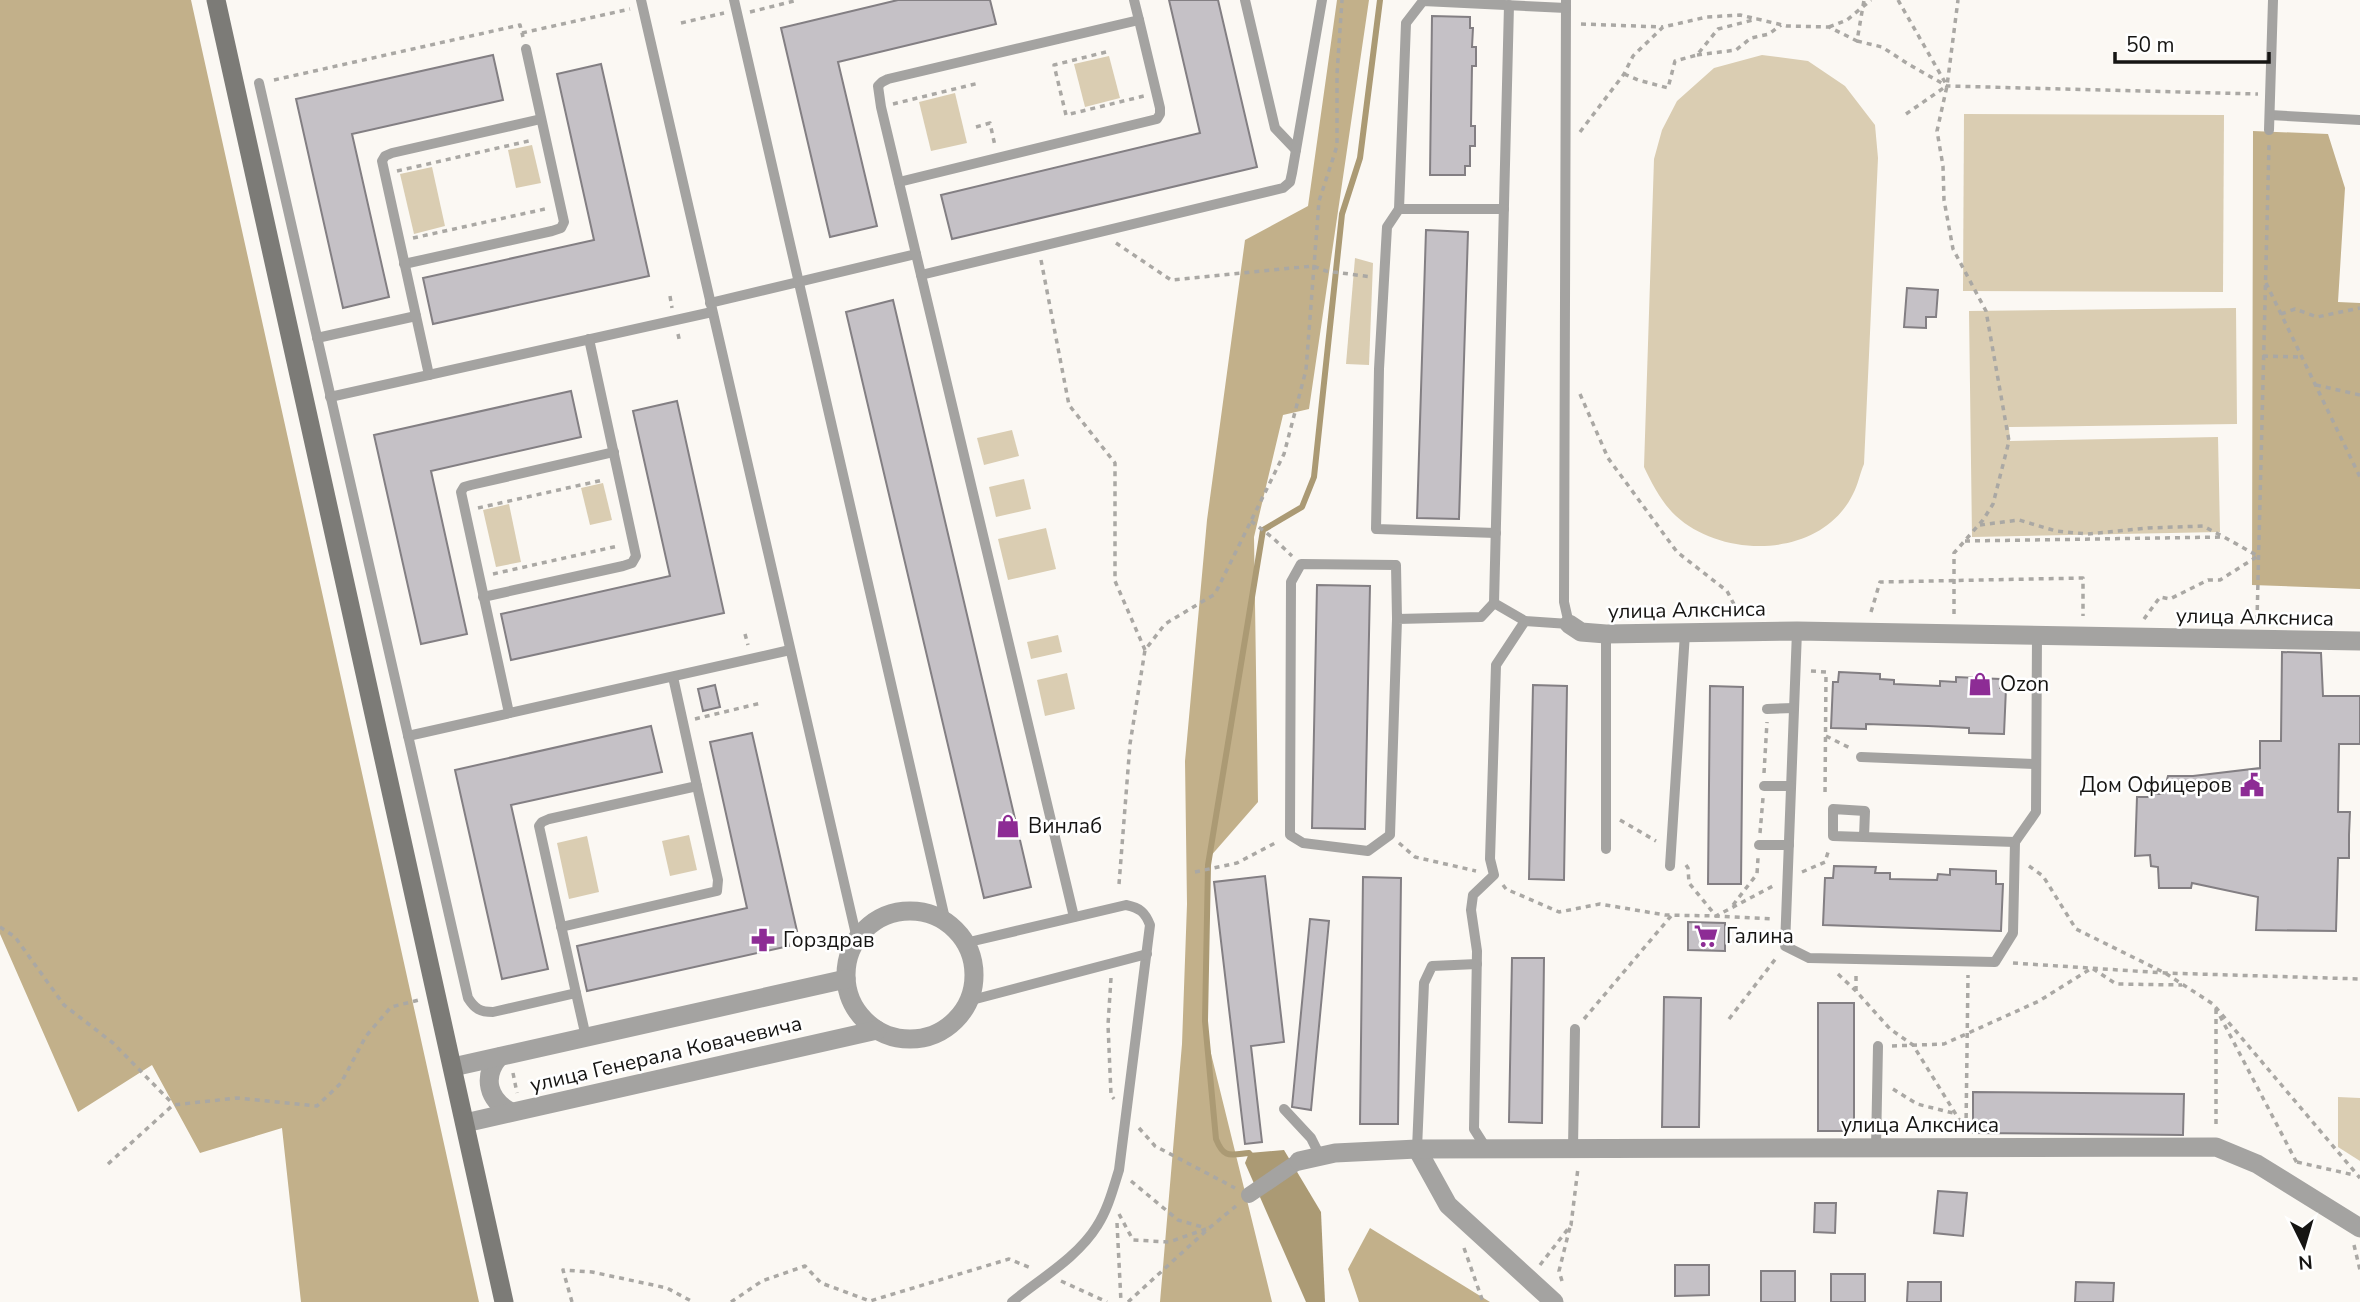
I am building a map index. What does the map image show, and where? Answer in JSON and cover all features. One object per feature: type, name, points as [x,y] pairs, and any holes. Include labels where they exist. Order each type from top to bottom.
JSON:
[{"type":"main road","points":[[216,0],[504,1302]]},
{"type":"street","name":"улица Алксниса","points":[[1569,624],[1581,632],[1606,634],[1797,631],[2360,641]]},
{"type":"street","points":[[877,1030],[862,1019],[852,1005],[846,979],[848,956],[856,939],[866,928],[880,918],[896,912],[929,914],[957,932],[972,961],[974,978],[968,1001]]},
{"type":"street","name":"улица Генерала Ковачевича","points":[[453,1067],[505,1060],[586,1037],[846,979]]},
{"type":"street","name":"улица Генерала Ковачевича","points":[[465,1123],[515,1106],[877,1030],[898,1038],[923,1038],[953,1023],[968,1001]]},
{"type":"street","points":[[505,1060],[490,1070],[489,1086],[496,1102],[515,1106]]},
{"type":"street","name":"улица Алксниса","points":[[1298,1161],[1335,1153],[1417,1149],[1876,1147],[1966,1139],[2216,1147],[2258,1164],[2360,1228]]},
{"type":"street","points":[[1417,1149],[1448,1205],[1528,1279],[1559,1297]]},
{"type":"street","points":[[1249,1195],[1298,1161]]},
{"type":"lane","points":[[899,182],[1157,119],[1160,114],[1156,93],[1134,0]]},
{"type":"lane","points":[[1245,0],[1275,128],[1296,150]]},
{"type":"lane","points":[[921,275],[1283,187],[1290,182],[1322,0]]},
{"type":"lane","points":[[2269,130],[2273,0]]},
{"type":"lane","points":[[1496,533],[1376,529],[1384,278],[1387,227],[1399,209],[1405,23],[1423,1],[1509,5],[1566,4],[1564,602],[1569,624]]},
{"type":"lane","points":[[641,3],[856,939]]},
{"type":"lane","points":[[1397,619],[1481,617],[1494,603],[1509,5]]},
{"type":"lane","points":[[736,8],[946,923]]},
{"type":"lane","points":[[1074,917],[878,86],[888,79],[1139,20]]},
{"type":"lane","points":[[404,264],[561,228],[564,222],[561,205],[526,50]]},
{"type":"lane","points":[[258,83],[468,998],[473,1007],[482,1012],[493,1012],[576,993]]},
{"type":"lane","points":[[2270,115],[2360,120]]},
{"type":"lane","points":[[429,375],[382,161],[392,153],[541,119]]},
{"type":"lane","points":[[1399,209],[1504,209]]},
{"type":"lane","points":[[330,397],[589,340],[799,282],[916,254]]},
{"type":"lane","points":[[317,338],[416,316]]},
{"type":"lane","points":[[483,597],[623,566],[632,563],[636,556],[589,340]]},
{"type":"lane","points":[[509,713],[461,492],[464,486],[614,453]]},
{"type":"lane","points":[[1301,564],[1396,565],[1397,619],[1390,835],[1368,851],[1303,843],[1290,835],[1290,583],[1301,564]]},
{"type":"lane","name":"улица Алксниса","points":[[1494,603],[1525,621],[1569,624]]},
{"type":"lane","points":[[1486,1149],[1474,1129],[1477,964],[1472,895],[1494,875],[1490,859],[1496,665],[1525,621]]},
{"type":"lane","points":[[1797,631],[1785,946],[1809,957],[1819,958],[1968,962],[1994,962],[2012,933],[2015,842],[2036,812],[2037,635]]},
{"type":"lane","points":[[1670,866],[1685,633]]},
{"type":"lane","points":[[1606,634],[1606,849]]},
{"type":"lane","points":[[408,736],[790,650]]},
{"type":"lane","points":[[561,927],[717,891],[719,880],[673,677]]},
{"type":"lane","points":[[1767,709],[1794,708]]},
{"type":"lane","points":[[1861,757],[2036,764]]},
{"type":"lane","points":[[586,1037],[539,826],[542,822],[698,786]]},
{"type":"lane","points":[[1764,786],[1791,786]]},
{"type":"lane","points":[[1864,837],[1865,811],[1833,810],[1833,836],[2015,842]]},
{"type":"lane","points":[[1759,845],[1789,845]]},
{"type":"lane","points":[[965,943],[1126,905],[1145,913],[1150,925],[1119,1170],[1111,1198],[1097,1227],[1074,1252],[1012,1302]]},
{"type":"lane","points":[[968,1001],[1147,954]]},
{"type":"lane","points":[[1417,1149],[1424,983],[1432,966],[1477,964]]},
{"type":"lane","points":[[1575,1029],[1577,1149]]},
{"type":"lane","points":[[1876,1147],[1878,1046]]},
{"type":"lane","points":[[1284,1109],[1311,1138],[1320,1156]]},
{"type":"path","points":[[681,23],[736,8],[798,0]]},
{"type":"path","points":[[1119,884],[1130,744],[1145,650],[1165,624],[1215,594],[1284,454],[1306,370],[1319,201],[1337,146],[1337,74],[1342,0]]},
{"type":"path","points":[[1857,41],[1864,0]]},
{"type":"path","points":[[1573,24],[1663,27],[1707,17],[1740,15],[1781,25],[1829,27],[1847,20],[1871,0]]},
{"type":"path","points":[[1898,0],[1947,86]]},
{"type":"path","points":[[1955,634],[1954,553],[1979,525],[1993,503],[2009,441],[1986,311],[1953,249],[1944,200],[1943,166],[1937,131],[1947,86],[1958,0]]},
{"type":"path","points":[[522,33],[641,3]]},
{"type":"path","points":[[1697,55],[1718,29],[1759,19]]},
{"type":"path","points":[[258,83],[520,25],[526,50]]},
{"type":"path","points":[[1624,74],[1668,88],[1675,61],[1736,50],[1751,38],[1769,34],[1781,25]]},
{"type":"path","points":[[1566,153],[1624,74],[1633,56],[1663,27]]},
{"type":"path","points":[[1829,27],[1857,41],[1882,47],[1947,86],[2270,95]]},
{"type":"path","points":[[1107,52],[1054,65],[1066,115],[1156,93]]},
{"type":"path","points":[[881,107],[979,83]]},
{"type":"path","points":[[1906,114],[1947,86]]},
{"type":"path","points":[[976,127],[990,123],[998,158]]},
{"type":"path","points":[[2256,639],[2269,130]]},
{"type":"path","points":[[384,174],[546,138]]},
{"type":"path","points":[[399,242],[561,205]]},
{"type":"path","points":[[1100,233],[1171,280],[1313,267],[1384,278]]},
{"type":"path","points":[[1038,247],[1069,405],[1115,463],[1115,581],[1145,650]]},
{"type":"path","points":[[2265,281],[2360,477]]},
{"type":"path","points":[[670,296],[673,310]]},
{"type":"path","points":[[2281,314],[2295,309],[2317,317],[2360,308]]},
{"type":"path","points":[[678,332],[680,343]]},
{"type":"path","points":[[2263,356],[2302,357]]},
{"type":"path","points":[[1576,385],[1608,458],[1677,552],[1727,592],[1749,632]]},
{"type":"path","points":[[2316,385],[2360,395]]},
{"type":"path","points":[[464,511],[619,476]]},
{"type":"path","points":[[1979,525],[2019,520],[2056,531],[2087,534],[2203,526],[2258,556]]},
{"type":"path","points":[[1251,521],[1301,564]]},
{"type":"path","points":[[1965,541],[2224,537]]},
{"type":"path","points":[[478,577],[634,542]]},
{"type":"path","points":[[2132,637],[2160,597],[2169,600],[2208,580],[2220,580],[2258,556]]},
{"type":"path","points":[[1854,632],[1870,614],[1880,582],[2083,578],[2083,636]]},
{"type":"path","points":[[745,634],[749,649]]},
{"type":"path","points":[[1796,670],[1825,672],[1825,806]]},
{"type":"path","points":[[683,721],[761,704]]},
{"type":"path","points":[[1731,908],[1757,874],[1767,709]]},
{"type":"path","points":[[1195,872],[1237,863],[1290,835]]},
{"type":"path","points":[[1390,835],[1415,857],[1494,875],[1506,889],[1559,912],[1600,904],[1671,916],[1786,919]]},
{"type":"path","points":[[1716,916],[1825,862],[1833,836]]},
{"type":"path","points":[[1825,848],[1825,862]]},
{"type":"path","points":[[2014,855],[2043,876],[2076,929],[2165,973],[2216,1008],[2359,1176]]},
{"type":"path","points":[[1575,1029],[1671,916]]},
{"type":"path","points":[[0,927],[15,937],[64,1005],[113,1043],[173,1105]]},
{"type":"path","points":[[1729,1019],[1785,946]]},
{"type":"path","points":[[1819,958],[1856,991],[1890,1029],[1913,1045],[1955,1114],[1966,1139]]},
{"type":"path","points":[[1966,1139],[1968,962]]},
{"type":"path","points":[[1994,962],[2165,973],[2360,979]]},
{"type":"path","points":[[1112,964],[1108,1025],[1111,1095],[1155,1146],[1249,1195],[1208,1228],[1128,1302]]},
{"type":"path","points":[[1878,1046],[1944,1044],[2039,1001],[2092,968]]},
{"type":"path","points":[[2092,968],[2116,984],[2184,985]]},
{"type":"path","points":[[108,1164],[173,1105],[237,1098],[317,1106],[341,1083],[366,1036],[391,1007],[437,996]]},
{"type":"path","points":[[2216,1008],[2216,1147]]},
{"type":"path","points":[[2216,1008],[2301,1169]]},
{"type":"path","points":[[505,1060],[515,1106]]},
{"type":"path","points":[[1877,1079],[1917,1104],[1955,1114]]},
{"type":"path","points":[[1559,1297],[1559,1271],[1570,1225],[1577,1149]]},
{"type":"path","points":[[2285,1160],[2359,1176]]},
{"type":"path","points":[[1119,1170],[1178,1220],[1208,1228]]},
{"type":"path","points":[[1121,1302],[1116,1210],[1133,1240],[1168,1242],[1208,1228]]},
{"type":"path","points":[[1528,1279],[1570,1225]]},
{"type":"path","points":[[1462,1242],[1483,1302]]},
{"type":"path","points":[[731,1302],[762,1281],[805,1266],[821,1283],[870,1301],[1009,1259],[1107,1302]]},
{"type":"path","points":[[572,1302],[563,1270],[592,1272],[667,1288],[692,1302]]},
{"type":"shaded area","points":[[0,0],[191,0],[479,1302],[301,1302],[282,1128],[200,1153],[152,1065],[78,1112],[0,934]]},
{"type":"shaded area","points":[[1337,0],[1369,0],[1309,409],[1283,415],[1254,537],[1258,802],[1209,858],[1203,1021],[1272,1302],[1160,1302],[1182,1044],[1187,904],[1185,761],[1207,520],[1245,240],[1308,206]]},
{"type":"shaded area","points":[[1762,55],[1808,61],[1845,86],[1875,125],[1878,158],[1864,464],[1853,494],[1838,515],[1819,531],[1796,541],[1745,545],[1720,540],[1696,530],[1676,516],[1654,487],[1644,467],[1654,159],[1662,130],[1677,101],[1714,68]]},
{"type":"shaded area","points":[[1109,56],[1120,98],[1085,107],[1074,64]]},
{"type":"shaded area","points":[[955,93],[967,143],[931,151],[919,102]]},
{"type":"shaded area","points":[[1964,114],[2224,115],[2223,292],[1963,291]]},
{"type":"shaded area","points":[[2253,131],[2328,134],[2345,188],[2338,302],[2360,303],[2360,589],[2252,585]]},
{"type":"shaded area","points":[[532,145],[541,183],[516,188],[508,150]]},
{"type":"shaded area","points":[[432,167],[445,226],[414,234],[400,174]]},
{"type":"shaded area","points":[[1355,258],[1373,263],[1369,365],[1346,364]]},
{"type":"shaded area","points":[[2236,308],[2237,424],[2009,427],[2010,441],[2218,437],[2220,532],[1972,537],[1969,311]]},
{"type":"shaded area","points":[[1012,430],[1019,456],[984,465],[977,438]]},
{"type":"shaded area","points":[[1024,479],[1031,509],[996,517],[989,487]]},
{"type":"shaded area","points":[[603,483],[612,520],[590,525],[581,488]]},
{"type":"shaded area","points":[[509,504],[521,562],[496,567],[483,510]]},
{"type":"shaded area","points":[[1046,528],[1056,569],[1008,580],[998,539]]},
{"type":"shaded area","points":[[1058,635],[1062,652],[1031,659],[1027,642]]},
{"type":"shaded area","points":[[1067,673],[1075,709],[1045,716],[1037,680]]},
{"type":"shaded area","points":[[689,835],[697,870],[670,876],[662,841]]},
{"type":"shaded area","points":[[587,836],[599,892],[569,899],[557,843]]},
{"type":"shaded area","points":[[2338,1097],[2360,1098],[2360,1161],[2338,1147]]},
{"type":"shaded area","points":[[1284,1150],[1321,1212],[1325,1302],[1306,1302],[1245,1163],[1249,1153]]},
{"type":"shaded area","points":[[1370,1228],[1490,1302],[1359,1302],[1348,1269]]},
{"type":"building","points":[[898,0],[990,0],[996,24],[838,62],[877,226],[830,237],[781,28]]},
{"type":"building","points":[[1169,0],[1218,0],[1257,167],[952,239],[941,195],[1200,133]]},
{"type":"building","points":[[1432,16],[1470,17],[1470,28],[1473,28],[1472,47],[1476,47],[1476,66],[1472,66],[1471,126],[1475,126],[1475,146],[1470,146],[1470,166],[1465,166],[1465,175],[1430,175]]},
{"type":"building","points":[[493,55],[503,100],[352,134],[389,297],[343,308],[296,99]]},
{"type":"building","points":[[601,64],[649,276],[433,324],[423,278],[594,240],[557,74]]},
{"type":"building","points":[[1426,230],[1468,232],[1459,519],[1417,518]]},
{"type":"building","points":[[1907,288],[1938,290],[1936,317],[1926,317],[1926,328],[1904,327]]},
{"type":"building","points":[[893,300],[1031,887],[984,898],[846,312]]},
{"type":"building","points":[[571,391],[581,437],[431,471],[467,634],[421,644],[374,435]]},
{"type":"building","points":[[677,401],[724,613],[511,660],[501,614],[670,576],[633,411]]},
{"type":"building","points":[[1317,585],[1370,586],[1365,829],[1312,828]]},
{"type":"building","name":"Дом Офицеров","points":[[2282,652],[2321,653],[2323,696],[2360,696],[2360,744],[2339,744],[2338,812],[2350,812],[2349,858],[2338,858],[2336,931],[2256,930],[2258,897],[2192,883],[2191,888],[2159,888],[2158,867],[2151,866],[2150,855],[2135,856],[2137,797],[2163,794],[2168,776],[2193,776],[2260,768],[2260,741],[2281,741]]},
{"type":"building","points":[[1839,672],[1880,674],[1880,679],[1894,680],[1894,684],[1940,686],[1940,681],[1956,682],[1956,677],[2000,679],[2000,688],[2006,688],[2004,734],[1969,733],[1969,728],[1928,726],[1866,724],[1866,729],[1831,728],[1833,682],[1838,682]]},
{"type":"building","points":[[715,685],[720,707],[703,711],[698,689]]},
{"type":"building","points":[[1533,685],[1567,686],[1564,880],[1529,879]]},
{"type":"building","points":[[1710,686],[1743,687],[1741,884],[1708,884]]},
{"type":"building","points":[[651,726],[662,772],[511,805],[548,969],[502,979],[455,770]]},
{"type":"building","points":[[752,733],[797,931],[786,934],[789,946],[587,991],[577,946],[747,908],[710,742]]},
{"type":"building","points":[[1834,866],[1876,867],[1875,873],[1890,873],[1890,879],[1937,880],[1938,874],[1950,875],[1950,869],[1996,871],[1996,884],[2003,884],[2001,931],[1823,925],[1825,878],[1833,878]]},
{"type":"building","points":[[1265,876],[1284,1042],[1251,1046],[1262,1142],[1245,1144],[1214,882]]},
{"type":"building","points":[[1363,877],[1401,878],[1398,1124],[1360,1124]]},
{"type":"building","points":[[1310,919],[1329,921],[1311,1110],[1292,1107]]},
{"type":"building","name":"Галина","points":[[1688,922],[1725,923],[1725,951],[1688,950]]},
{"type":"building","points":[[1512,958],[1544,958],[1542,1123],[1509,1122]]},
{"type":"building","points":[[1664,997],[1701,998],[1699,1127],[1662,1127]]},
{"type":"building","points":[[1818,1003],[1854,1003],[1854,1131],[1818,1131]]},
{"type":"building","points":[[1973,1092],[2184,1094],[2183,1135],[1973,1133]]},
{"type":"building","points":[[1938,1191],[1967,1193],[1963,1236],[1934,1233]]},
{"type":"building","points":[[1815,1203],[1836,1203],[1835,1233],[1814,1232]]},
{"type":"building","points":[[1675,1265],[1709,1265],[1709,1295],[1675,1296]]},
{"type":"building","points":[[1761,1271],[1795,1271],[1795,1302],[1761,1302]]},
{"type":"building","points":[[1831,1274],[1865,1274],[1865,1302],[1831,1302]]},
{"type":"building","points":[[1908,1282],[1941,1282],[1941,1302],[1907,1302]]},
{"type":"building","points":[[2076,1282],[2114,1283],[2113,1302],[2075,1302]]},
{"type":"waterway","points":[[1253,1158],[1249,1153],[1225,1153],[1216,1139],[1205,1021],[1208,865],[1263,530],[1302,507],[1314,477],[1342,214],[1360,158],[1380,0]]},
{"type":"place","name":"Ozon","points":[[1980,684]]},
{"type":"place","name":"Дом Офицеров","points":[[2252,785]]},
{"type":"place","name":"Винлаб","points":[[1008,826]]},
{"type":"place","name":"Галина","points":[[1706,936]]},
{"type":"place","name":"Горздрав","points":[[763,940]]}]
